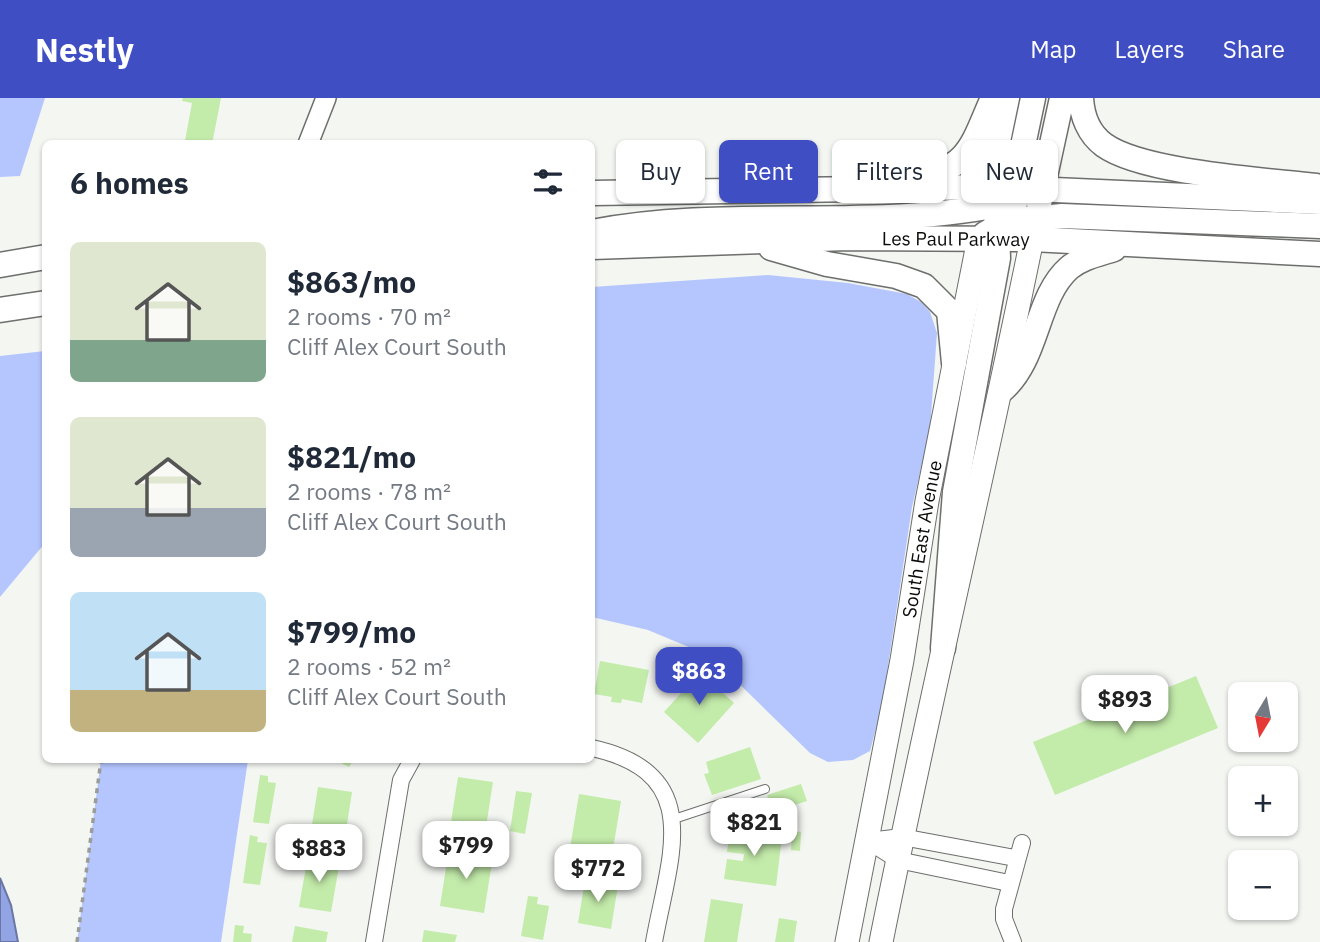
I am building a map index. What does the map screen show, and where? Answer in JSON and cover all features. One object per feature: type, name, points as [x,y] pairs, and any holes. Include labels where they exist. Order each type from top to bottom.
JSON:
[{"type":"main road","points":[[947,168],[967,155],[993,98]]},
{"type":"main road","points":[[881,942],[1001,391],[1007,98]]},
{"type":"main road","points":[[943,648],[955,492],[1005,216],[1033,98]]},
{"type":"main road","points":[[1053,140],[1062,98]]},
{"type":"main road","points":[[1081,98],[1084,116],[1093,134],[1105,146],[1122,154],[1204,173],[1320,186]]},
{"type":"main road","points":[[1058,189],[1320,202]]},
{"type":"main road","name":"Les Paul Parkway","points":[[595,193],[832,190]]},
{"type":"main road","name":"Les Paul Parkway","points":[[946,203],[1134,243],[1320,254]]},
{"type":"main road","points":[[1005,216],[1022,203]]},
{"type":"main road","points":[[595,231],[646,222],[936,216],[1087,217],[1320,226]]},
{"type":"main road","name":"Les Paul Parkway","points":[[595,247],[747,241],[1005,216]]},
{"type":"main road","name":"South East Avenue","points":[[847,942],[868,841],[954,363],[1005,216]]},
{"type":"main road","points":[[747,241],[827,264],[896,276],[924,286],[949,311],[954,363]]},
{"type":"main road","points":[[1001,391],[1022,366],[1055,286],[1064,273],[1085,258],[1134,243]]},
{"type":"main road","points":[[0,265],[42,258]]},
{"type":"main road","points":[[0,310],[42,304]]},
{"type":"street","points":[[310,140],[326,98]]},
{"type":"street","points":[[595,749],[620,756],[647,772],[665,795],[674,819],[654,942]]},
{"type":"street","points":[[374,942],[401,780],[410,763]]},
{"type":"street","points":[[868,841],[902,837],[1018,851],[1009,883],[1004,919],[1013,942]]},
{"type":"street","points":[[868,841],[898,860],[1009,883]]},
{"type":"lane","points":[[674,819],[765,789]]},
{"type":"path","points":[[77,942],[101,763]]},
{"type":"shaded area","points":[[0,98],[45,98],[20,176],[0,177]]},
{"type":"shaded area","points":[[768,275],[848,283],[907,294],[921,302],[930,312],[937,333],[930,429],[912,507],[882,706],[870,751],[853,760],[828,762],[810,753],[728,673],[691,648],[648,630],[595,618],[595,287]]},
{"type":"shaded area","points":[[42,351],[42,547],[0,597],[0,356]]},
{"type":"shaded area","points":[[101,763],[248,763],[221,942],[77,942]]},
{"type":"shaded area","points":[[0,878],[11,905],[18,942],[0,942]]},
{"type":"building","points":[[183,98],[221,98],[213,140],[185,140],[192,103],[182,101]]},
{"type":"building","points":[[600,661],[649,670],[642,703],[622,699],[621,703],[611,702],[612,697],[595,694]]},
{"type":"building","points":[[700,672],[734,703],[698,743],[664,712]]},
{"type":"building","points":[[1196,676],[1218,728],[1055,795],[1033,742]]},
{"type":"building","points":[[750,747],[761,779],[712,795],[704,774],[709,773],[706,762]]},
{"type":"building","points":[[260,775],[268,776],[268,782],[276,783],[269,824],[253,822]]},
{"type":"building","points":[[458,777],[493,782],[486,827],[451,822]]},
{"type":"building","points":[[801,784],[807,801],[773,812],[767,795]]},
{"type":"building","points":[[318,787],[352,792],[345,837],[311,831]]},
{"type":"building","points":[[516,791],[532,793],[525,834],[510,831]]},
{"type":"building","points":[[579,794],[621,801],[611,861],[569,854]]},
{"type":"building","points":[[730,830],[782,837],[776,886],[724,879],[727,859],[743,861],[744,854],[727,852]]},
{"type":"building","points":[[792,831],[801,832],[800,851],[791,850]]},
{"type":"building","points":[[250,835],[258,837],[257,842],[267,843],[260,885],[243,883]]},
{"type":"building","points":[[449,849],[493,856],[484,913],[440,906]]},
{"type":"building","points":[[308,855],[340,861],[331,912],[299,907]]},
{"type":"building","points":[[585,880],[618,885],[611,929],[578,923]]},
{"type":"building","points":[[528,896],[538,897],[537,904],[549,906],[543,940],[521,936]]},
{"type":"building","points":[[711,899],[743,904],[737,942],[704,942]]},
{"type":"building","points":[[779,918],[797,921],[794,942],[775,942]]},
{"type":"building","points":[[235,925],[244,926],[243,933],[252,934],[251,942],[233,942]]},
{"type":"building","points":[[295,926],[328,932],[326,942],[292,942]]},
{"type":"building","points":[[424,930],[457,935],[455,942],[422,942]]}]
